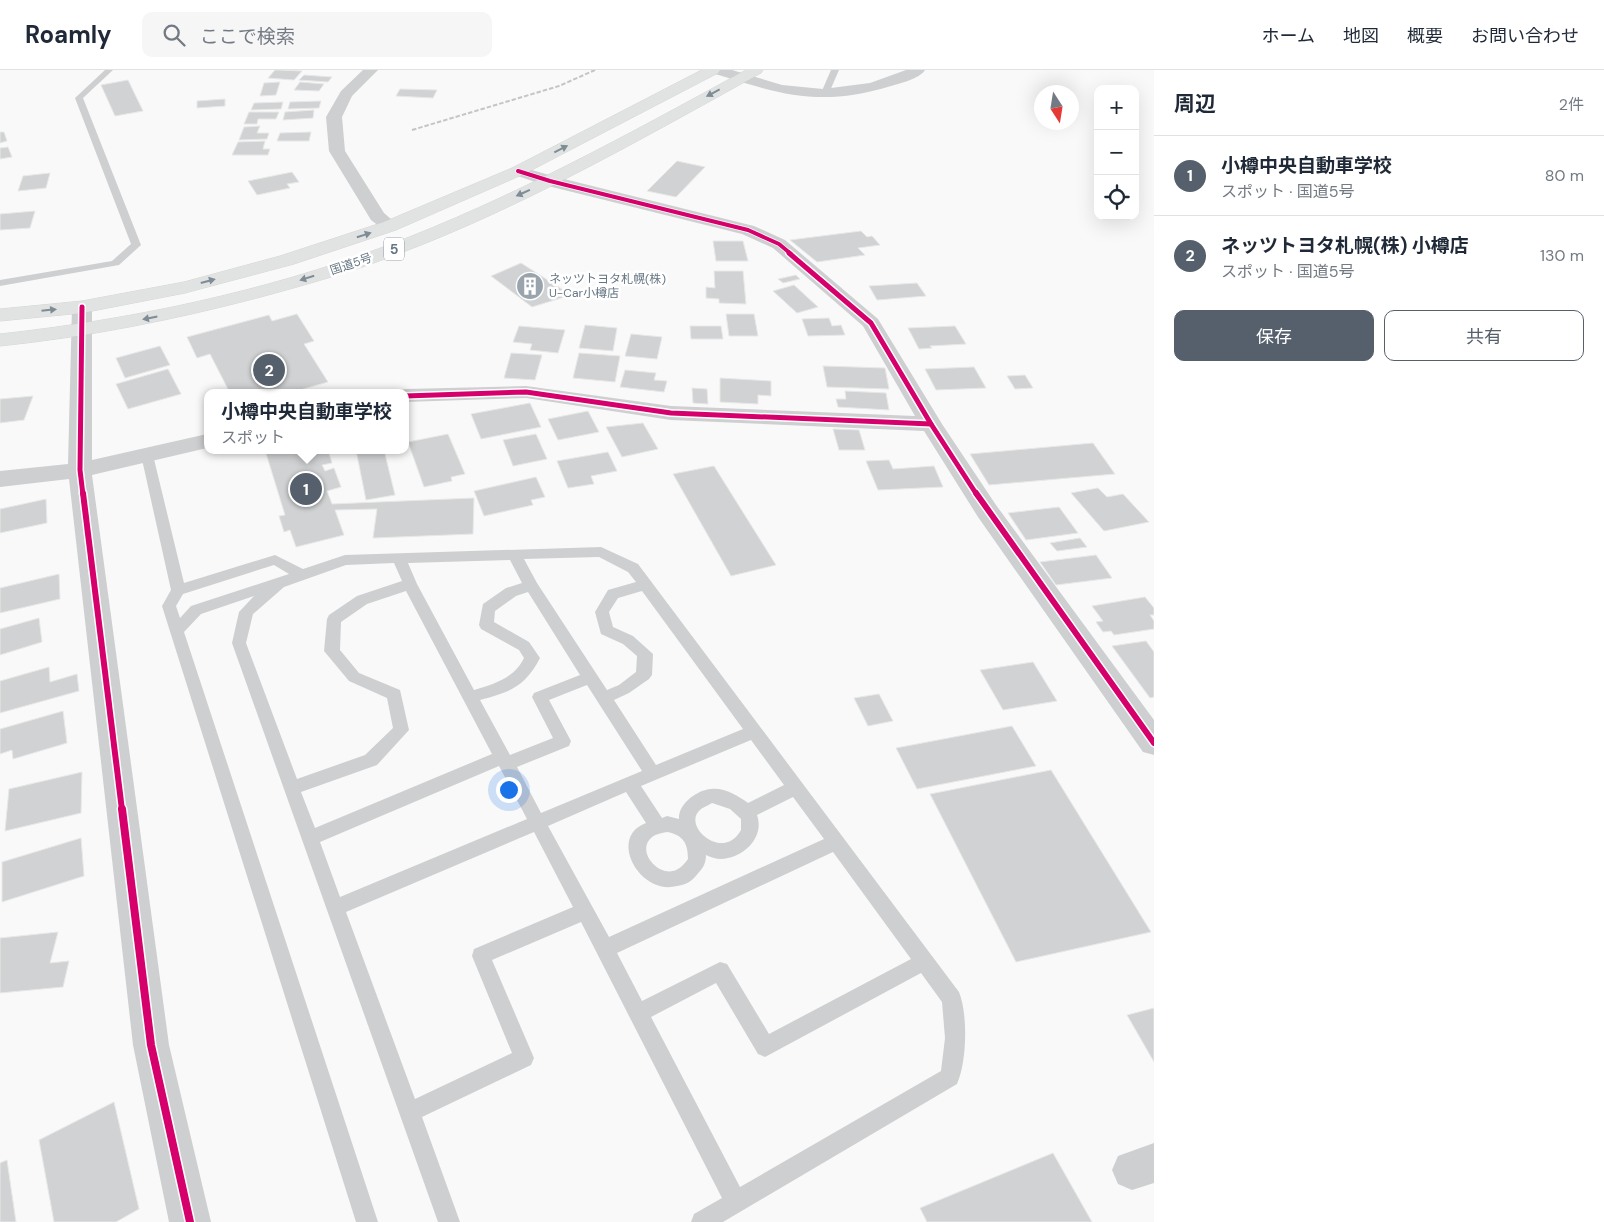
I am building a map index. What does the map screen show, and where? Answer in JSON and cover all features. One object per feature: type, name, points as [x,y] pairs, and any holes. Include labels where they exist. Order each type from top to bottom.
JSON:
[{"type":"highway","name":"国道5号","points":[[0,315],[82,306],[194,284],[287,260],[390,226],[518,172],[713,70]]},
{"type":"highway","name":"国道5号","points":[[0,340],[81,331],[194,309],[304,279],[410,244],[550,182],[749,74]]},
{"type":"street","points":[[371,70],[346,94],[334,117],[337,151],[377,216],[390,226]]},
{"type":"street","points":[[717,70],[749,74],[791,91],[824,92],[863,89],[895,82],[918,70]]},
{"type":"street","points":[[518,172],[550,182],[748,230],[780,244],[871,323],[987,511],[1144,715],[1154,743]]},
{"type":"street","points":[[82,306],[80,470],[151,1045],[190,1222]]},
{"type":"street","points":[[409,396],[526,392],[671,412],[932,424]]},
{"type":"street","points":[[0,479],[80,470],[204,442]]},
{"type":"lane","points":[[0,283],[115,262],[136,245],[79,98],[109,70]]},
{"type":"lane","points":[[824,92],[835,70]]},
{"type":"lane","points":[[147,455],[178,590],[169,606],[368,1222]]},
{"type":"lane","points":[[176,630],[196,610],[345,560],[601,552],[633,568],[797,787],[952,999],[955,1038],[950,1077],[702,1222]]},
{"type":"lane","points":[[514,556],[531,586],[653,774]]},
{"type":"lane","points":[[399,559],[410,584],[585,911],[736,1202]]},
{"type":"lane","points":[[178,590],[275,560],[301,576]]},
{"type":"lane","points":[[279,583],[246,612],[239,643],[449,1222]]},
{"type":"lane","points":[[292,788],[371,760],[401,730],[394,694],[354,677],[332,651],[334,619],[362,600],[410,584]]},
{"type":"lane","points":[[604,698],[624,689],[644,675],[645,654],[628,640],[606,630],[602,612],[613,594],[645,585]]},
{"type":"lane","points":[[470,697],[509,686],[527,671],[532,658],[524,646],[486,625],[488,608],[511,592],[531,586]]},
{"type":"lane","points":[[311,838],[504,760],[563,741],[540,698],[591,677]]},
{"type":"lane","points":[[336,907],[754,731]]},
{"type":"lane","points":[[630,784],[657,825]]},
{"type":"lane","points":[[746,812],[797,787]]},
{"type":"lane","points":[[692,836],[687,828],[686,819],[694,803],[702,799],[721,796],[739,805],[746,812],[750,831],[746,839],[739,846],[730,850],[708,849],[698,844],[692,836],[676,825],[657,825],[649,828],[641,835],[636,853],[639,862],[645,871],[665,880],[685,876],[693,869],[697,862],[697,844],[692,836]]},
{"type":"lane","points":[[604,949],[836,842]]},
{"type":"lane","points":[[408,1113],[524,1058],[481,956],[585,911]]},
{"type":"lane","points":[[638,1013],[720,971],[766,1047],[925,961]]},
{"type":"building","points":[[275,70],[302,71],[294,80],[268,78]]},
{"type":"building","points":[[304,75],[332,77],[328,82],[299,80]]},
{"type":"building","points":[[128,80],[143,111],[115,116],[101,85]]},
{"type":"building","points":[[280,82],[276,95],[260,96],[264,83]]},
{"type":"building","points":[[300,82],[324,84],[319,91],[294,90]]},
{"type":"building","points":[[400,89],[437,90],[433,98],[396,96]]},
{"type":"building","points":[[225,99],[225,106],[197,108],[197,101]]},
{"type":"building","points":[[321,101],[319,108],[288,109],[290,102]]},
{"type":"building","points":[[283,102],[281,109],[251,110],[254,103]]},
{"type":"building","points":[[314,110],[313,118],[283,120],[285,112]]},
{"type":"building","points":[[249,112],[279,112],[276,119],[258,119],[257,124],[244,124]]},
{"type":"building","points":[[260,126],[257,133],[269,133],[267,139],[239,140],[244,127]]},
{"type":"building","points":[[0,132],[4,132],[7,141],[0,143]]},
{"type":"building","points":[[311,132],[309,141],[277,141],[280,133]]},
{"type":"building","points":[[265,141],[263,149],[270,149],[268,155],[232,155],[238,142]]},
{"type":"building","points":[[8,147],[12,157],[0,159],[0,148]]},
{"type":"building","points":[[677,161],[705,167],[676,197],[647,191]]},
{"type":"building","points":[[292,172],[299,182],[287,184],[290,188],[257,195],[248,181]]},
{"type":"building","points":[[50,173],[46,188],[18,191],[23,176]]},
{"type":"building","points":[[35,211],[30,228],[0,230],[0,214]]},
{"type":"building","points":[[861,231],[867,237],[872,236],[880,245],[858,248],[865,255],[817,262],[790,240]]},
{"type":"building","points":[[713,241],[743,241],[748,261],[716,261]]},
{"type":"building","name":"ネッツトヨタ札幌(株) U-Car小樽店","points":[[521,263],[571,295],[532,307],[491,276]]},
{"type":"building","points":[[714,271],[743,271],[746,304],[719,303],[719,299],[706,298],[706,287],[715,288]]},
{"type":"building","points":[[796,275],[800,279],[783,283],[778,279]]},
{"type":"building","points":[[917,283],[926,296],[877,300],[869,286]]},
{"type":"building","points":[[794,285],[818,307],[797,313],[773,291]]},
{"type":"building","points":[[297,314],[314,341],[304,344],[328,382],[303,389],[228,389],[210,354],[197,358],[187,337],[269,315],[272,321]]},
{"type":"building","points":[[726,314],[754,314],[758,336],[729,336]]},
{"type":"building","points":[[829,318],[832,326],[841,325],[845,335],[808,336],[802,319]]},
{"type":"building","points":[[585,325],[617,328],[613,351],[579,348]]},
{"type":"building","points":[[519,326],[565,330],[558,353],[530,350],[532,344],[513,342]]},
{"type":"building","points":[[690,326],[721,326],[723,339],[691,339]]},
{"type":"building","points":[[955,326],[966,344],[930,346],[932,348],[919,349],[908,328]]},
{"type":"building","points":[[631,334],[662,337],[657,359],[625,356]]},
{"type":"building","points":[[160,346],[170,365],[125,378],[116,358]]},
{"type":"building","points":[[511,353],[542,355],[535,380],[504,378]]},
{"type":"building","points":[[579,353],[620,356],[615,382],[573,378]]},
{"type":"building","points":[[823,366],[885,368],[889,389],[827,387]]},
{"type":"building","points":[[974,367],[986,388],[936,390],[925,369]]},
{"type":"building","points":[[168,369],[181,394],[128,409],[116,384]]},
{"type":"building","points":[[625,370],[656,373],[654,380],[667,381],[664,392],[620,387]]},
{"type":"building","points":[[1025,375],[1033,388],[1015,389],[1007,376]]},
{"type":"building","points":[[720,378],[771,381],[771,396],[758,395],[758,404],[720,402]]},
{"type":"building","points":[[692,388],[707,389],[708,404],[693,403]]},
{"type":"building","points":[[845,391],[886,393],[889,410],[838,407],[836,399],[846,399]]},
{"type":"building","points":[[33,396],[24,420],[0,423],[0,399]]},
{"type":"building","points":[[530,403],[541,427],[481,439],[471,414]]},
{"type":"building","points":[[588,411],[599,432],[558,440],[548,419]]},
{"type":"building","points":[[643,423],[658,449],[622,457],[606,427]]},
{"type":"building","points":[[833,429],[859,430],[865,450],[839,450]]},
{"type":"building","points":[[448,434],[465,474],[451,477],[452,481],[424,487],[409,442]]},
{"type":"building","points":[[536,434],[547,459],[513,466],[503,440]]},
{"type":"building","points":[[1093,443],[1115,474],[989,485],[970,454]]},
{"type":"building","points":[[608,452],[617,471],[591,476],[594,484],[568,488],[557,461]]},
{"type":"building","points":[[266,454],[329,454],[332,463],[322,465],[325,471],[334,468],[341,487],[327,491],[332,504],[474,498],[473,534],[373,538],[377,509],[335,510],[344,535],[296,547],[290,530],[284,532],[279,516],[285,515]]},
{"type":"building","points":[[357,454],[385,454],[395,495],[366,500]]},
{"type":"building","points":[[889,460],[893,469],[934,466],[943,487],[878,490],[866,461]]},
{"type":"building","points":[[714,466],[776,565],[731,576],[673,474]]},
{"type":"building","points":[[536,477],[545,497],[531,500],[533,505],[484,516],[474,491]]},
{"type":"building","points":[[1098,488],[1107,497],[1123,494],[1149,522],[1104,531],[1071,493]]},
{"type":"building","points":[[46,499],[47,523],[0,533],[0,509]]},
{"type":"building","points":[[1059,507],[1078,533],[1026,540],[1008,513]]},
{"type":"building","points":[[1080,538],[1087,547],[1057,551],[1050,543]]},
{"type":"building","points":[[1096,555],[1112,578],[1056,585],[1040,562]]},
{"type":"building","points":[[59,574],[60,599],[0,613],[0,588]]},
{"type":"building","points":[[1145,597],[1154,608],[1154,615],[1150,615],[1154,621],[1154,629],[1114,635],[1111,631],[1103,632],[1096,622],[1103,621],[1092,606]]},
{"type":"building","points":[[39,618],[42,642],[0,655],[0,629]]},
{"type":"building","points":[[1146,641],[1154,652],[1154,697],[1150,698],[1112,646]]},
{"type":"building","points":[[1033,662],[1057,701],[1003,710],[980,670]]},
{"type":"building","points":[[49,667],[50,682],[77,674],[79,691],[0,713],[0,681]]},
{"type":"building","points":[[879,694],[893,721],[868,726],[854,698]]},
{"type":"building","points":[[63,711],[67,743],[13,759],[12,750],[0,754],[0,729]]},
{"type":"building","points":[[1012,726],[1036,766],[917,789],[896,748]]},
{"type":"building","points":[[1051,770],[1151,932],[1016,962],[930,794]]},
{"type":"building","points":[[82,772],[81,813],[5,831],[9,789]]},
{"type":"building","points":[[81,838],[84,876],[2,902],[2,862]]},
{"type":"building","points":[[58,932],[50,963],[69,961],[63,987],[0,993],[0,938]]},
{"type":"building","points":[[1154,1008],[1154,1062],[1127,1015]]},
{"type":"building","points":[[114,1102],[139,1209],[116,1222],[54,1222],[39,1140]]},
{"type":"building","points":[[1053,1153],[1092,1222],[927,1222],[920,1208]]},
{"type":"building","points":[[7,1160],[16,1222],[0,1222],[0,1163]]},
{"type":"railway","points":[[412,130],[559,86],[595,70]]},
{"type":"cycle path","points":[[518,171],[550,181],[748,230],[779,244],[871,323],[931,424],[987,511],[1154,743]]},
{"type":"cycle path","points":[[82,307],[80,470],[151,1045],[190,1222]]},
{"type":"cycle path","points":[[409,396],[526,392],[671,413],[931,424]]},
{"type":"place","name":"ネッツトヨタ札幌(株) U-Car小樽店","points":[[530,286]]},
{"type":"place","name":"ネッツトヨタ札幌(株) 小樽店","points":[[269,370]]},
{"type":"place","name":"小樽中央自動車学校","points":[[306,489]]}]
